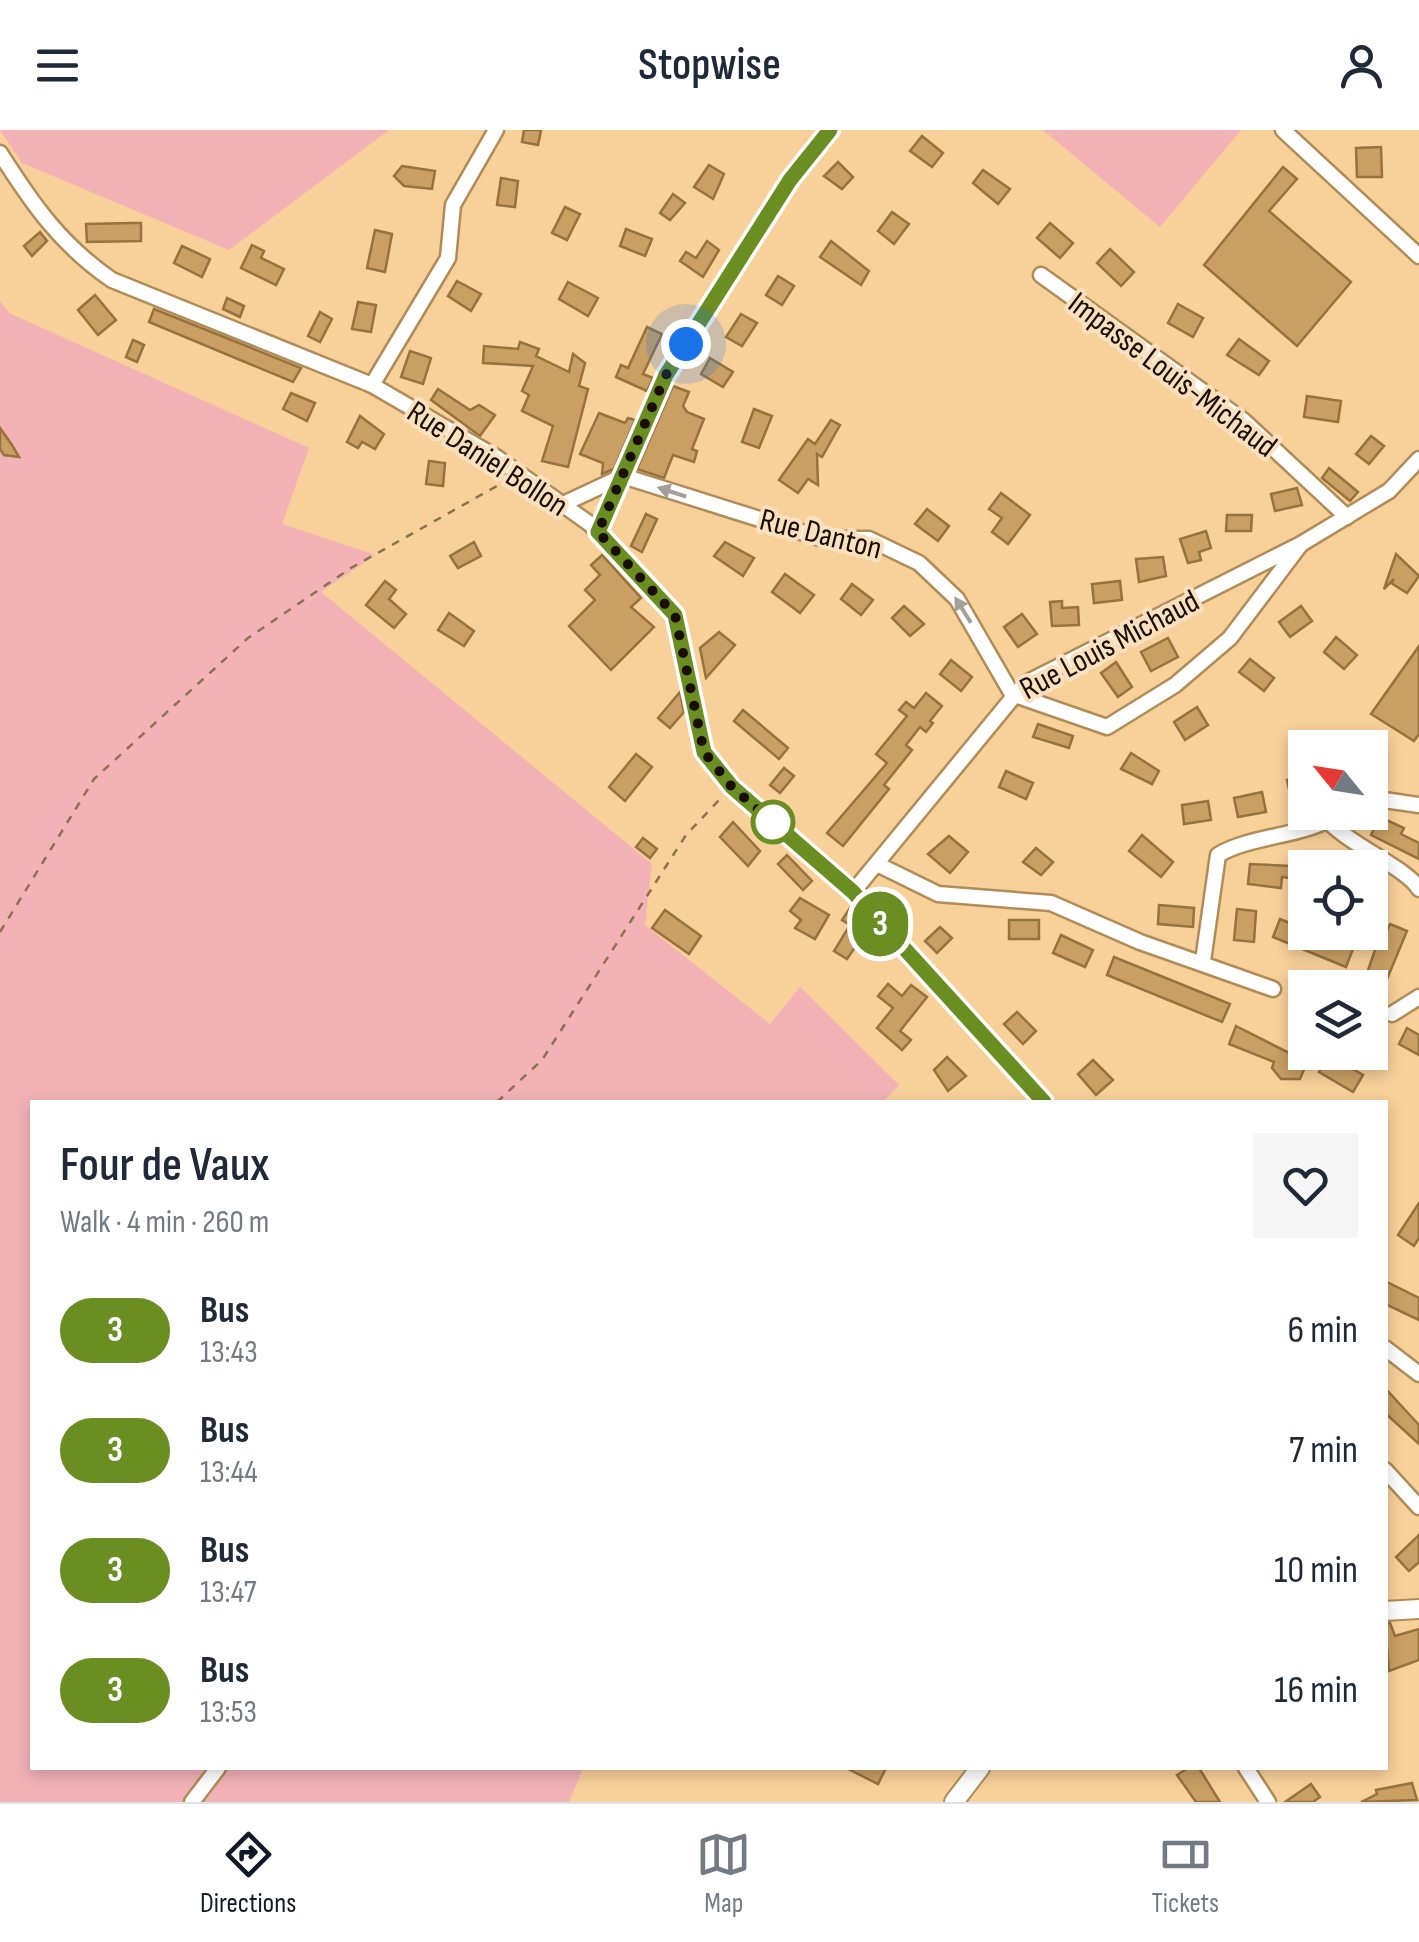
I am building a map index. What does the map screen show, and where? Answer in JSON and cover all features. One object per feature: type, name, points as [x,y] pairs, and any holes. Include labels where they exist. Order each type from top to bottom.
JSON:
[{"type":"main road","points":[[1388,1611],[1416,1608]]},
{"type":"main road","points":[[954,1802],[978,1770]]},
{"type":"street","points":[[372,384],[448,258],[453,205],[496,130]]},
{"type":"street","points":[[598,532],[666,375],[790,180],[830,130]]},
{"type":"street","points":[[1283,130],[1419,256]]},
{"type":"street","points":[[1300,148],[1307,130]]},
{"type":"street","name":"Rue Daniel Bollon","points":[[0,153],[43,221],[74,254],[112,280],[372,384],[519,473],[598,532],[675,615],[704,752],[732,787],[853,892],[1042,1100]]},
{"type":"street","name":"Impasse Louis-Michaud","points":[[1041,274],[1244,421],[1347,517]]},
{"type":"street","name":"Rue Louis Michaud","points":[[853,892],[879,865],[1012,694],[1301,544],[1390,490],[1419,459]]},
{"type":"street","points":[[563,504],[623,476]]},
{"type":"street","name":"Rue Danton","points":[[623,476],[823,539],[870,539],[919,563],[956,599],[1012,694]]},
{"type":"street","points":[[1012,694],[1107,726],[1175,685],[1230,638],[1301,544]]},
{"type":"street","points":[[1388,801],[1419,806]]},
{"type":"street","points":[[1203,961],[1218,856],[1288,829]]},
{"type":"street","points":[[1346,830],[1366,853],[1406,874],[1419,889]]},
{"type":"street","points":[[879,865],[938,894],[1051,903],[1140,942],[1203,961],[1273,989]]},
{"type":"street","points":[[1392,1014],[1419,997]]},
{"type":"street","points":[[1388,1350],[1419,1374]]},
{"type":"street","points":[[1388,1473],[1419,1507]]},
{"type":"street","points":[[192,1802],[216,1770]]},
{"type":"street","points":[[1247,1770],[1268,1802]]},
{"type":"path","points":[[0,932],[94,779],[248,638],[351,568],[519,473]]},
{"type":"path","points":[[499,1100],[542,1060],[686,835],[732,787]]},
{"type":"shaded area","points":[[0,130],[389,130],[229,250],[22,163]]},
{"type":"shaded area","points":[[1043,130],[1241,130],[1160,227]]},
{"type":"shaded area","points":[[0,301],[9,313],[309,448],[282,524],[375,555],[321,592],[652,864],[645,925],[770,1024],[800,987],[899,1085],[885,1100],[30,1100],[30,1770],[582,1770],[569,1802],[0,1802]]},
{"type":"building","points":[[524,130],[541,130],[538,145],[522,142]]},
{"type":"building","points":[[922,136],[943,153],[932,167],[910,151]]},
{"type":"building","points":[[1381,147],[1382,177],[1357,177],[1356,148]]},
{"type":"building","points":[[838,162],[853,177],[842,189],[824,176]]},
{"type":"building","points":[[709,165],[724,174],[713,199],[694,187]]},
{"type":"building","points":[[402,166],[435,171],[432,189],[404,186],[394,176]]},
{"type":"building","points":[[1283,167],[1297,179],[1269,211],[1351,282],[1297,346],[1204,265]]},
{"type":"building","points":[[983,170],[1010,189],[998,204],[973,183]]},
{"type":"building","points":[[501,178],[518,181],[515,207],[497,205]]},
{"type":"building","points":[[673,194],[685,203],[670,220],[660,213]]},
{"type":"building","points":[[565,207],[580,214],[567,240],[552,233]]},
{"type":"building","points":[[892,212],[909,224],[894,244],[878,231]]},
{"type":"building","points":[[141,223],[141,241],[87,242],[86,224]]},
{"type":"building","points":[[1050,223],[1073,243],[1060,258],[1037,238]]},
{"type":"building","points":[[626,229],[652,239],[645,256],[620,246]]},
{"type":"building","points":[[375,230],[392,234],[385,272],[367,268]]},
{"type":"building","points":[[40,232],[47,241],[32,256],[24,246]]},
{"type":"building","points":[[707,241],[719,250],[703,277],[680,261],[686,252],[696,258]]},
{"type":"building","points":[[831,241],[869,271],[861,285],[820,257]]},
{"type":"building","points":[[252,245],[264,251],[261,258],[284,269],[276,285],[241,268]]},
{"type":"building","points":[[182,246],[210,259],[202,277],[174,263]]},
{"type":"building","points":[[1110,249],[1134,272],[1121,286],[1097,263]]},
{"type":"building","points":[[778,276],[794,286],[782,305],[766,295]]},
{"type":"building","points":[[457,281],[481,294],[471,311],[448,296]]},
{"type":"building","points":[[568,282],[598,298],[588,316],[559,299]]},
{"type":"building","points":[[95,295],[116,320],[98,335],[78,310]]},
{"type":"building","points":[[227,298],[244,306],[240,317],[223,309]]},
{"type":"building","points":[[358,302],[376,305],[371,332],[352,329]]},
{"type":"building","points":[[1178,304],[1203,318],[1193,337],[1168,323]]},
{"type":"building","points":[[154,309],[301,368],[293,382],[149,322]]},
{"type":"building","points":[[320,312],[332,319],[320,342],[308,336]]},
{"type":"building","points":[[741,314],[757,323],[742,346],[726,337]]},
{"type":"building","points":[[647,327],[662,334],[643,374],[653,378],[647,391],[616,377],[621,365],[628,368]]},
{"type":"building","points":[[1239,339],[1269,361],[1259,375],[1227,355]]},
{"type":"building","points":[[133,340],[144,345],[137,362],[126,357]]},
{"type":"building","points":[[520,342],[539,349],[536,356],[569,372],[573,354],[585,363],[579,386],[588,389],[568,467],[542,461],[553,426],[522,411],[529,395],[522,391],[533,366],[483,363],[484,346],[518,349]]},
{"type":"building","points":[[410,351],[431,358],[423,384],[401,377]]},
{"type":"building","points":[[710,358],[733,372],[723,387],[701,374]]},
{"type":"building","points":[[673,386],[689,392],[683,406],[687,412],[704,419],[692,449],[697,451],[694,462],[673,455],[664,478],[637,469]]},
{"type":"building","points":[[438,389],[470,410],[479,405],[495,415],[480,436],[431,400]]},
{"type":"building","points":[[291,393],[315,403],[307,421],[283,409]]},
{"type":"building","points":[[1307,396],[1341,401],[1338,422],[1304,417]]},
{"type":"building","points":[[754,409],[772,416],[759,448],[742,442]]},
{"type":"building","points":[[599,413],[625,423],[628,418],[635,420],[614,469],[602,474],[603,463],[580,454]]},
{"type":"building","points":[[360,416],[384,434],[375,449],[362,442],[358,448],[347,442]]},
{"type":"building","points":[[831,420],[840,425],[822,457],[817,454],[818,485],[808,479],[798,493],[779,480],[808,439],[815,444]]},
{"type":"building","points":[[0,428],[19,457],[4,455],[0,449]]},
{"type":"building","points":[[1371,436],[1384,446],[1369,464],[1356,454]]},
{"type":"building","points":[[429,461],[445,463],[443,486],[426,484]]},
{"type":"building","points":[[1329,468],[1358,492],[1350,501],[1322,478]]},
{"type":"building","points":[[1297,488],[1302,505],[1275,511],[1271,494]]},
{"type":"building","points":[[1001,493],[1030,515],[1008,544],[992,532],[1002,518],[989,509]]},
{"type":"building","points":[[927,509],[949,526],[938,541],[915,524]]},
{"type":"building","points":[[646,514],[657,519],[642,552],[631,546]]},
{"type":"building","points":[[1227,515],[1252,515],[1251,531],[1226,531]]},
{"type":"building","points":[[1206,531],[1211,548],[1199,552],[1201,560],[1188,563],[1180,539]]},
{"type":"building","points":[[474,542],[481,556],[458,568],[450,556]]},
{"type":"building","points":[[725,542],[754,558],[743,576],[714,556]]},
{"type":"building","points":[[1396,554],[1419,576],[1407,593],[1391,583],[1394,579],[1384,589]]},
{"type":"building","points":[[602,555],[641,598],[631,607],[654,627],[611,670],[569,626],[595,600],[585,590],[600,575],[591,565]]},
{"type":"building","points":[[1163,557],[1166,576],[1139,582],[1136,559]]},
{"type":"building","points":[[785,574],[814,595],[800,613],[772,592]]},
{"type":"building","points":[[385,581],[396,590],[389,599],[406,614],[394,628],[366,605]]},
{"type":"building","points":[[1120,581],[1122,600],[1094,603],[1092,584]]},
{"type":"building","points":[[852,584],[873,600],[861,615],[841,599]]},
{"type":"building","points":[[1062,601],[1062,608],[1078,607],[1079,625],[1052,626],[1050,602]]},
{"type":"building","points":[[904,606],[924,624],[910,636],[892,618]]},
{"type":"building","points":[[1301,606],[1312,621],[1290,637],[1279,622]]},
{"type":"building","points":[[449,613],[474,631],[464,646],[438,630]]},
{"type":"building","points":[[1022,614],[1037,634],[1018,647],[1004,627]]},
{"type":"building","points":[[719,632],[735,645],[706,678],[700,648]]},
{"type":"building","points":[[1336,637],[1357,655],[1344,669],[1324,652]]},
{"type":"building","points":[[1168,638],[1178,657],[1151,671],[1141,652]]},
{"type":"building","points":[[1419,646],[1419,734],[1414,741],[1371,714]]},
{"type":"building","points":[[1250,659],[1274,678],[1264,691],[1239,672]]},
{"type":"building","points":[[951,660],[972,677],[961,691],[940,674]]},
{"type":"building","points":[[1116,662],[1132,687],[1118,697],[1101,673]]},
{"type":"building","points":[[680,692],[684,712],[670,728],[658,718]]},
{"type":"building","points":[[926,693],[942,706],[930,721],[933,723],[926,732],[920,727],[906,745],[912,750],[884,785],[889,789],[843,846],[827,833],[887,763],[876,754],[907,716],[899,710],[906,702],[914,708]]},
{"type":"building","points":[[1197,707],[1208,725],[1185,740],[1174,722]]},
{"type":"building","points":[[743,710],[788,748],[779,759],[734,721]]},
{"type":"building","points":[[1038,724],[1073,736],[1069,748],[1033,737]]},
{"type":"building","points":[[1131,753],[1159,771],[1152,784],[1121,769]]},
{"type":"building","points":[[636,754],[652,767],[625,801],[609,787]]},
{"type":"building","points":[[784,768],[794,776],[780,793],[770,785]]},
{"type":"building","points":[[1006,771],[1033,783],[1026,799],[999,787]]},
{"type":"building","points":[[1262,792],[1266,812],[1238,817],[1234,798]]},
{"type":"building","points":[[1208,801],[1211,820],[1184,824],[1182,805]]},
{"type":"building","points":[[1388,821],[1404,828],[1401,834],[1419,843],[1419,859],[1371,835],[1374,830],[1388,830]]},
{"type":"building","points":[[733,822],[760,851],[748,866],[720,837]]},
{"type":"building","points":[[1142,835],[1173,862],[1161,877],[1129,851]]},
{"type":"building","points":[[949,836],[968,852],[950,873],[928,854]]},
{"type":"building","points":[[643,838],[657,849],[650,858],[636,847]]},
{"type":"building","points":[[1036,848],[1053,862],[1041,875],[1023,862]]},
{"type":"building","points":[[787,855],[812,881],[803,890],[778,864]]},
{"type":"building","points":[[1250,864],[1288,866],[1288,878],[1282,877],[1281,888],[1248,884]]},
{"type":"building","points":[[800,898],[829,915],[815,939],[795,928],[801,920],[790,911]]},
{"type":"building","points":[[1159,905],[1194,908],[1193,927],[1158,924]]},
{"type":"building","points":[[850,908],[879,939],[876,942],[864,934],[847,959],[834,951],[850,925],[842,920]]},
{"type":"building","points":[[1237,909],[1256,911],[1254,942],[1234,940]]},
{"type":"building","points":[[665,910],[701,936],[689,954],[652,928]]},
{"type":"building","points":[[1280,919],[1288,922],[1288,943],[1273,937]]},
{"type":"building","points":[[1009,920],[1039,920],[1039,939],[1009,939]]},
{"type":"building","points":[[1390,924],[1407,931],[1388,977],[1388,970],[1368,970],[1375,950],[1388,950]]},
{"type":"building","points":[[940,927],[952,938],[937,953],[925,941]]},
{"type":"building","points":[[1061,935],[1093,950],[1085,967],[1053,953]]},
{"type":"building","points":[[1305,950],[1353,950],[1346,967]]},
{"type":"building","points":[[1114,957],[1230,1004],[1222,1022],[1107,975]]},
{"type":"building","points":[[888,984],[902,996],[911,985],[927,997],[900,1031],[911,1040],[902,1050],[877,1028],[893,1008],[878,996]]},
{"type":"building","points":[[1017,1012],[1036,1031],[1023,1044],[1004,1024]]},
{"type":"building","points":[[1236,1026],[1288,1052],[1288,1070],[1304,1070],[1300,1079],[1281,1079],[1272,1068],[1274,1062],[1229,1044]]},
{"type":"building","points":[[1407,1028],[1419,1035],[1419,1055],[1399,1044]]},
{"type":"building","points":[[947,1057],[966,1076],[948,1091],[934,1070]]},
{"type":"building","points":[[1093,1060],[1113,1080],[1096,1095],[1078,1074]]},
{"type":"building","points":[[1354,1070],[1363,1075],[1353,1092],[1319,1072]]},
{"type":"building","points":[[1419,1203],[1419,1238],[1414,1246],[1398,1235]]},
{"type":"building","points":[[1388,1282],[1419,1298],[1419,1320],[1388,1305]]},
{"type":"building","points":[[1388,1391],[1419,1425],[1419,1444],[1388,1416]]},
{"type":"building","points":[[1419,1535],[1419,1562],[1409,1571],[1396,1557]]},
{"type":"building","points":[[1388,1623],[1395,1636],[1419,1629],[1419,1660],[1389,1671]]},
{"type":"building","points":[[850,1770],[885,1770],[878,1784]]},
{"type":"building","points":[[1185,1770],[1200,1770],[1220,1802],[1196,1802],[1177,1775]]},
{"type":"building","points":[[1412,1783],[1417,1800],[1361,1802],[1377,1794],[1376,1790]]},
{"type":"building","points":[[1311,1784],[1320,1797],[1313,1802],[1285,1802]]},
{"type":"bus line","name":"3","points":[[830,130],[790,180],[666,375],[598,532],[675,615],[704,752],[732,787],[853,892],[1042,1100]]},
{"type":"route","points":[[686,344],[666,375],[598,532],[675,615],[704,752],[732,787],[782,830],[773,822]]}]
